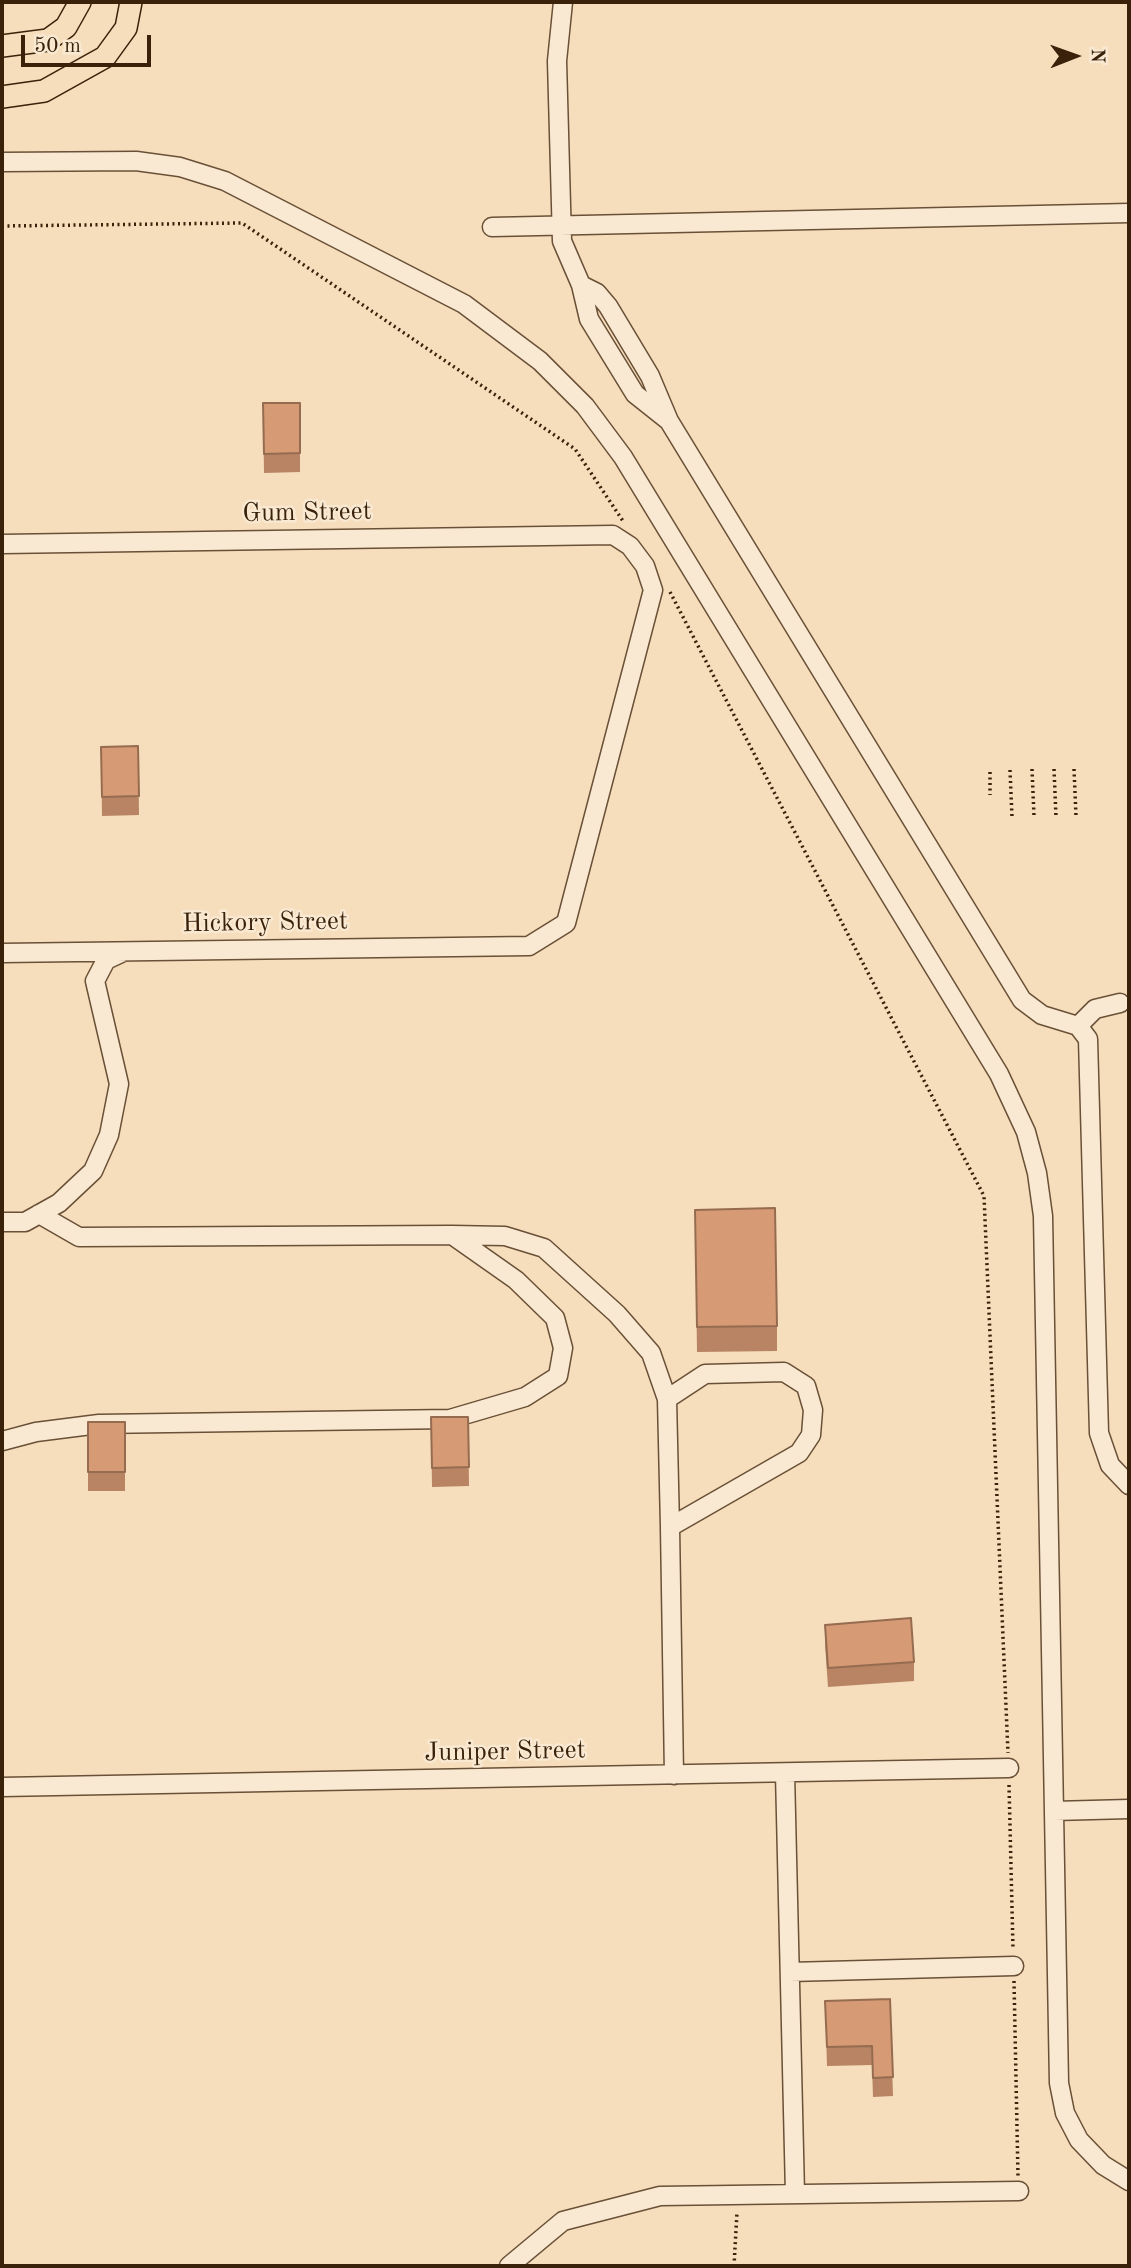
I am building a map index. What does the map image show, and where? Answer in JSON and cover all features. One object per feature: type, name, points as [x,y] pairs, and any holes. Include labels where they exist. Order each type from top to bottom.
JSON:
[{"type":"main road","points":[[2,46],[48,40],[66,27],[80,2]]},
{"type":"main road","points":[[2,97],[44,91],[105,57],[126,28],[131,2]]},
{"type":"street","points":[[563,2],[557,61],[559,225],[566,257],[581,285],[586,312],[628,383],[645,404],[669,421],[1022,1000],[1042,1015],[1078,1026],[1090,1047],[1099,1433],[1110,1465],[1129,1485]]},
{"type":"street","points":[[2,162],[114,160],[158,163],[203,173],[247,190],[436,289],[490,322],[563,383],[623,457],[999,1074],[1026,1132],[1041,1194],[1045,1237],[1061,2098],[1071,2127],[1090,2154],[1129,2181]]},
{"type":"street","points":[[492,226],[1129,213]]},
{"type":"street","name":"Gum Street","points":[[2,544],[619,530]]},
{"type":"street","name":"Hickory Street","points":[[2,953],[529,946],[566,923],[653,590],[645,566],[619,530]]},
{"type":"street","points":[[2,1222],[25,1222],[59,1203],[93,1171],[109,1135],[119,1084],[95,981],[106,960],[124,951]]},
{"type":"street","points":[[1078,1026],[1095,1009],[1120,1003]]},
{"type":"street","points":[[39,1214],[79,1237],[505,1237],[544,1248],[617,1314],[651,1353],[667,1399],[674,1775]]},
{"type":"street","points":[[2,1441],[36,1432],[99,1424],[450,1419],[524,1396],[558,1376],[563,1348],[555,1318],[516,1280],[452,1236]]},
{"type":"street","points":[[667,1399],[705,1374],[784,1372],[806,1386],[813,1410],[811,1435],[799,1453],[670,1527]]},
{"type":"street","name":"Juniper Street","points":[[2,1787],[1009,1769]]},
{"type":"street","points":[[785,1773],[795,2194]]},
{"type":"street","points":[[1054,1811],[1129,1809]]},
{"type":"street","points":[[790,1972],[1014,1966]]},
{"type":"street","points":[[509,2266],[563,2221],[660,2196],[1019,2191]]},
{"type":"path","points":[[2,226],[242,223],[575,449],[619,530]]},
{"type":"path","points":[[669,590],[984,1196],[1009,1769],[1019,2191]]},
{"type":"path","points":[[1032,769],[1034,816]]},
{"type":"path","points":[[1054,769],[1056,817]]},
{"type":"path","points":[[1074,769],[1076,816]]},
{"type":"path","points":[[1010,770],[1012,817]]},
{"type":"path","points":[[990,772],[990,795]]},
{"type":"path","points":[[734,2266],[738,2195]]},
{"type":"building","points":[[263,403],[300,403],[300,453],[264,454]]},
{"type":"building","points":[[138,746],[139,796],[102,797],[101,747]]},
{"type":"building","points":[[775,1208],[777,1326],[697,1327],[695,1210]]},
{"type":"building","points":[[431,1417],[468,1417],[469,1467],[432,1468]]},
{"type":"building","points":[[88,1422],[125,1422],[125,1472],[88,1472]]},
{"type":"building","points":[[911,1618],[914,1662],[828,1668],[825,1625]]},
{"type":"building","points":[[890,1999],[893,2077],[873,2078],[872,2046],[827,2047],[825,2001]]}]
